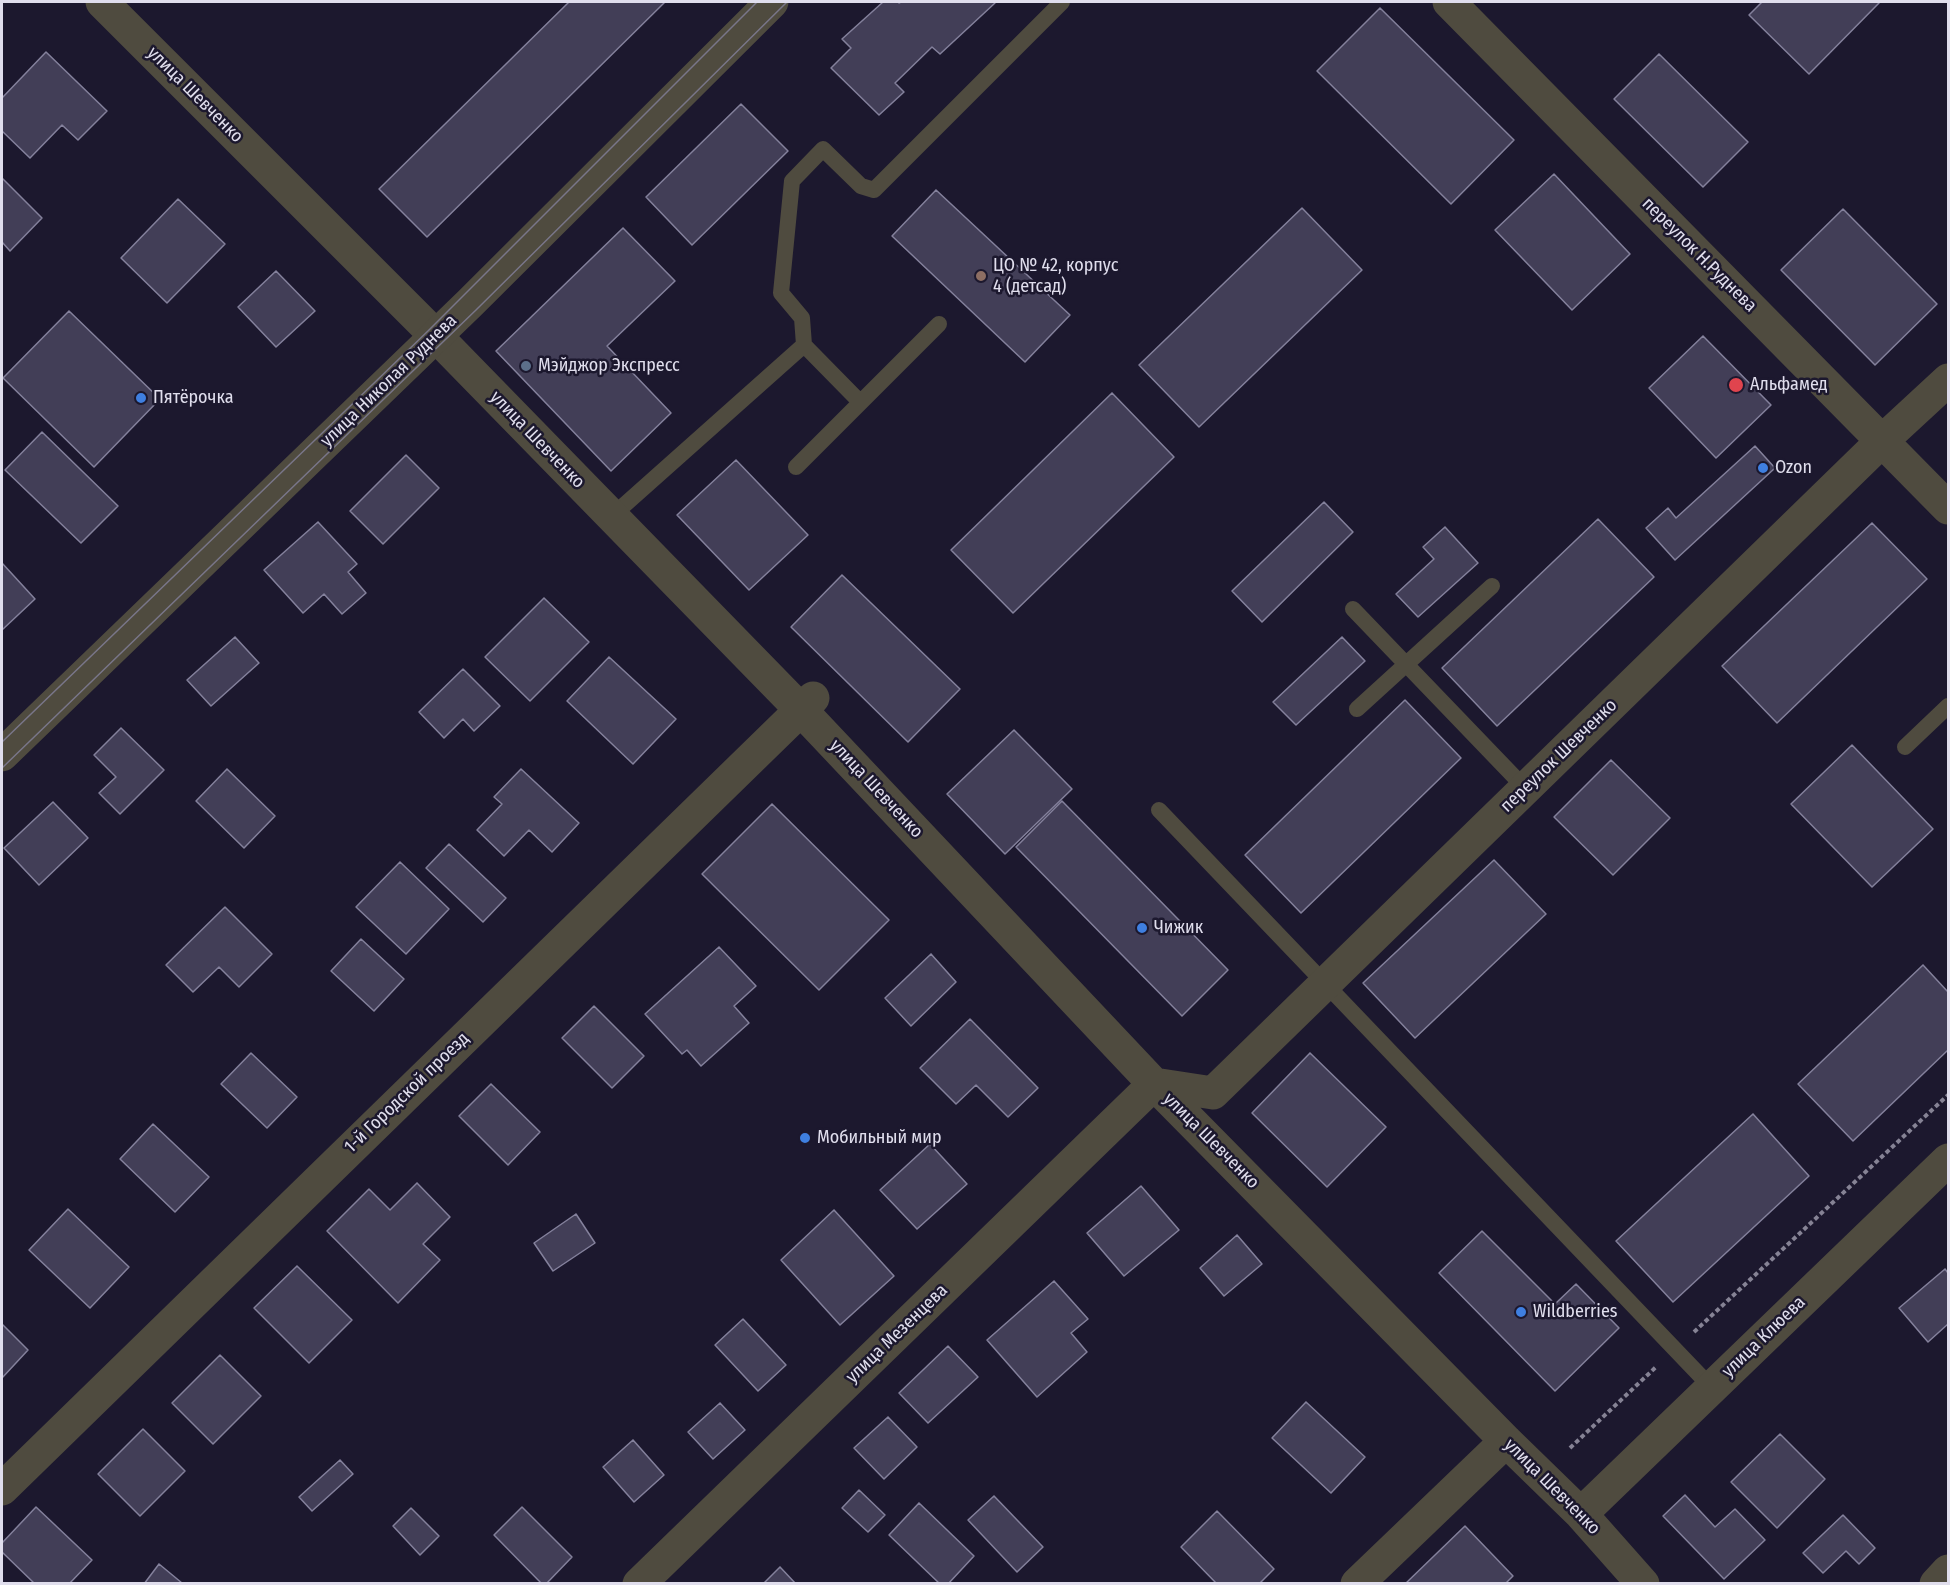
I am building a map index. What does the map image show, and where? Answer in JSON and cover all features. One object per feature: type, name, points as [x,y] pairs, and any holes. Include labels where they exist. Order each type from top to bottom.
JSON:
[{"type":"street","name":"улица Шевченко","points":[[102,2],[436,336],[612,516],[807,704],[1154,1084],[1506,1442],[1581,1514],[1643,1584]]},
{"type":"street","name":"улица Николая Руднева","points":[[2,755],[436,336],[772,2]]},
{"type":"street","name":"переулок Н.Руднева","points":[[1449,2],[1948,508]]},
{"type":"street","name":"переулок Шевченко","points":[[1154,1084],[1213,1092],[1882,441],[1948,380]]},
{"type":"street","name":"1-й Городской проезд","points":[[2,1489],[807,704]]},
{"type":"street","name":"улица Мезенцева","points":[[639,1584],[1154,1084]]},
{"type":"street","name":"улица Клюева","points":[[1581,1514],[1948,1160]]},
{"type":"street","points":[[1357,1584],[1506,1442]]},
{"type":"street","points":[[1936,1584],[1948,1571]]},
{"type":"lane","points":[[860,402],[804,345],[802,318],[781,293],[792,181],[823,149],[861,186],[874,190],[1062,2]]},
{"type":"lane","points":[[795,467],[939,324]]},
{"type":"lane","points":[[612,516],[804,345]]},
{"type":"lane","points":[[1357,709],[1492,585]]},
{"type":"lane","points":[[1353,609],[1525,789]]},
{"type":"lane","points":[[1905,747],[1948,706]]},
{"type":"lane","points":[[1159,810],[1712,1388]]},
{"type":"path","points":[[1570,1448],[1948,1095]]},
{"type":"building","points":[[569,2],[665,2],[427,237],[379,189]]},
{"type":"building","points":[[883,2],[995,3],[940,54],[932,47],[895,83],[904,92],[879,115],[831,68],[851,48],[842,39]]},
{"type":"building","points":[[1762,2],[1880,2],[1809,74],[1749,15]]},
{"type":"building","points":[[1380,8],[1514,140],[1451,204],[1317,71]]},
{"type":"building","points":[[46,52],[107,111],[78,140],[62,125],[30,158],[2,131],[2,98]]},
{"type":"building","points":[[1659,54],[1748,142],[1703,187],[1614,99]]},
{"type":"building","points":[[741,104],[788,151],[692,245],[646,197]]},
{"type":"building","points":[[1554,174],[1630,254],[1572,310],[1495,230]]},
{"type":"building","points":[[2,178],[42,218],[10,251],[2,242]]},
{"type":"building","name":"ЦО № 42, корпус 4 (детсад)","points":[[936,190],[1070,315],[1025,362],[892,236]]},
{"type":"building","points":[[178,199],[225,244],[167,303],[121,258]]},
{"type":"building","points":[[1302,208],[1362,270],[1199,427],[1139,365]]},
{"type":"building","points":[[1843,209],[1937,304],[1875,365],[1781,270]]},
{"type":"building","points":[[623,228],[675,281],[607,346],[671,413],[611,471],[496,351]]},
{"type":"building","points":[[276,271],[315,311],[276,347],[238,307]]},
{"type":"building","points":[[69,311],[160,399],[94,467],[3,378]]},
{"type":"building","points":[[1703,336],[1771,405],[1716,458],[1649,388]]},
{"type":"building","points":[[1112,393],[1174,457],[1013,613],[951,550]]},
{"type":"building","points":[[42,432],[118,506],[81,543],[5,470]]},
{"type":"building","points":[[1755,446],[1775,468],[1675,560],[1646,528],[1668,508],[1676,518]]},
{"type":"building","points":[[406,455],[439,488],[383,544],[350,511]]},
{"type":"building","points":[[736,460],[808,535],[749,590],[677,515]]},
{"type":"building","points":[[1324,502],[1353,532],[1262,622],[1232,591]]},
{"type":"building","points":[[1598,519],[1654,577],[1497,726],[1442,668]]},
{"type":"building","points":[[318,522],[357,564],[348,572],[366,593],[342,614],[324,594],[303,613],[264,570]]},
{"type":"building","points":[[1872,523],[1927,579],[1777,723],[1722,666]]},
{"type":"building","points":[[1445,527],[1478,563],[1418,617],[1396,594],[1434,559],[1423,547]]},
{"type":"building","points":[[2,563],[35,599],[2,630]]},
{"type":"building","points":[[842,575],[960,689],[908,742],[791,627]]},
{"type":"building","points":[[544,598],[589,642],[530,701],[485,657]]},
{"type":"building","points":[[235,637],[259,663],[211,706],[187,680]]},
{"type":"building","points":[[1342,637],[1365,661],[1296,725],[1273,702]]},
{"type":"building","points":[[609,657],[676,719],[633,764],[567,701]]},
{"type":"building","points":[[463,669],[500,706],[474,731],[463,719],[444,738],[419,712]]},
{"type":"building","points":[[1405,700],[1461,758],[1301,913],[1245,855]]},
{"type":"building","points":[[121,728],[164,770],[120,814],[99,793],[116,777],[94,755]]},
{"type":"building","points":[[1014,730],[1072,789],[1005,854],[947,794]]},
{"type":"building","points":[[1852,745],[1933,829],[1872,887],[1791,804]]},
{"type":"building","points":[[1611,760],[1670,818],[1613,875],[1554,817]]},
{"type":"building","points":[[227,769],[275,816],[244,848],[196,801]]},
{"type":"building","points":[[521,769],[579,823],[552,852],[529,830],[504,856],[477,830],[502,804],[494,797]]},
{"type":"building","points":[[1062,801],[1228,970],[1182,1016],[1016,847]]},
{"type":"building","points":[[53,802],[88,838],[39,885],[4,848]]},
{"type":"building","points":[[772,804],[889,920],[819,990],[702,874]]},
{"type":"building","points":[[449,844],[506,898],[483,922],[426,868]]},
{"type":"building","points":[[1494,860],[1546,914],[1415,1038],[1363,983]]},
{"type":"building","points":[[400,862],[449,909],[406,954],[356,907]]},
{"type":"building","points":[[225,907],[272,954],[239,987],[219,967],[193,992],[166,965]]},
{"type":"building","points":[[361,939],[404,979],[374,1011],[331,971]]},
{"type":"building","points":[[719,947],[756,986],[734,1006],[749,1023],[701,1066],[687,1050],[682,1054],[645,1014]]},
{"type":"building","points":[[931,954],[956,982],[911,1026],[885,998]]},
{"type":"building","points":[[1923,965],[1948,992],[1948,1050],[1853,1141],[1798,1084]]},
{"type":"building","points":[[594,1006],[644,1056],[612,1088],[562,1038]]},
{"type":"building","points":[[970,1019],[1038,1088],[1008,1117],[976,1085],[956,1104],[920,1068]]},
{"type":"building","points":[[251,1053],[297,1097],[267,1128],[221,1084]]},
{"type":"building","points":[[1310,1053],[1386,1127],[1327,1187],[1252,1113]]},
{"type":"building","points":[[491,1084],[540,1132],[508,1165],[459,1116]]},
{"type":"building","points":[[1753,1114],[1809,1176],[1673,1302],[1616,1241]]},
{"type":"building","points":[[153,1124],[209,1177],[175,1212],[120,1159]]},
{"type":"building","points":[[930,1144],[967,1184],[917,1229],[880,1190]]},
{"type":"building","points":[[417,1183],[450,1217],[423,1244],[440,1260],[398,1303],[327,1231],[369,1189],[390,1210]]},
{"type":"building","points":[[1141,1186],[1179,1230],[1124,1276],[1087,1233]]},
{"type":"building","points":[[68,1209],[129,1267],[90,1308],[29,1250]]},
{"type":"building","points":[[834,1210],[894,1276],[840,1325],[781,1260]]},
{"type":"building","points":[[576,1214],[595,1243],[553,1271],[534,1243]]},
{"type":"building","points":[[1482,1231],[1555,1304],[1576,1284],[1619,1328],[1555,1391],[1439,1273]]},
{"type":"building","points":[[1237,1235],[1262,1264],[1224,1296],[1200,1268]]},
{"type":"building","points":[[297,1266],[352,1320],[309,1363],[254,1308]]},
{"type":"building","points":[[1945,1269],[1948,1273],[1948,1324],[1928,1342],[1899,1308]]},
{"type":"building","points":[[1054,1281],[1088,1319],[1071,1333],[1087,1352],[1037,1397],[987,1340]]},
{"type":"building","points":[[743,1319],[786,1365],[758,1391],[715,1345]]},
{"type":"building","points":[[2,1324],[28,1350],[2,1378]]},
{"type":"building","points":[[948,1346],[978,1377],[928,1423],[899,1393]]},
{"type":"building","points":[[220,1355],[261,1396],[213,1444],[172,1403]]},
{"type":"building","points":[[1306,1402],[1365,1457],[1331,1493],[1272,1438]]},
{"type":"building","points":[[720,1403],[745,1430],[713,1459],[688,1432]]},
{"type":"building","points":[[888,1417],[917,1447],[884,1479],[854,1448]]},
{"type":"building","points":[[143,1429],[185,1471],[140,1516],[98,1474]]},
{"type":"building","points":[[1780,1434],[1825,1479],[1777,1528],[1731,1482]]},
{"type":"building","points":[[633,1440],[664,1475],[634,1502],[603,1467]]},
{"type":"building","points":[[340,1460],[353,1474],[312,1511],[299,1497]]},
{"type":"building","points":[[859,1490],[885,1515],[868,1532],[842,1508]]},
{"type":"building","points":[[1685,1495],[1715,1527],[1735,1509],[1765,1540],[1724,1579],[1663,1516]]},
{"type":"building","points":[[994,1496],[1043,1547],[1017,1572],[968,1520]]},
{"type":"building","points":[[919,1503],[974,1556],[948,1584],[940,1584],[889,1535]]},
{"type":"building","points":[[36,1507],[92,1560],[69,1584],[35,1584],[2,1552],[2,1543]]},
{"type":"building","points":[[522,1507],[572,1557],[546,1584],[542,1584],[494,1535]]},
{"type":"building","points":[[411,1508],[439,1536],[420,1555],[393,1526]]},
{"type":"building","points":[[1217,1511],[1274,1569],[1259,1584],[1217,1584],[1181,1547]]},
{"type":"building","points":[[1843,1515],[1875,1548],[1859,1564],[1846,1551],[1823,1573],[1803,1553]]},
{"type":"building","points":[[1465,1526],[1513,1576],[1505,1584],[1405,1584]]},
{"type":"building","points":[[159,1564],[182,1583],[144,1584]]},
{"type":"building","points":[[780,1567],[796,1584],[763,1584]]},
{"type":"tram line","points":[[2,742],[429,330],[757,2]]},
{"type":"tram line","points":[[2,768],[476,310],[787,2]]},
{"type":"place","name":"ЦО № 42, корпус 4 (детсад)","points":[[981,276]]},
{"type":"place","name":"Мэйджор Экспресс","points":[[526,366]]},
{"type":"place","name":"Альфамед","points":[[1736,385]]},
{"type":"place","name":"Пятёрочка","points":[[141,398]]},
{"type":"place","name":"Ozon","points":[[1763,468]]},
{"type":"place","name":"Чижик","points":[[1142,928]]},
{"type":"place","name":"Мобильный мир","points":[[805,1138]]},
{"type":"place","name":"Wildberries","points":[[1521,1312]]}]
